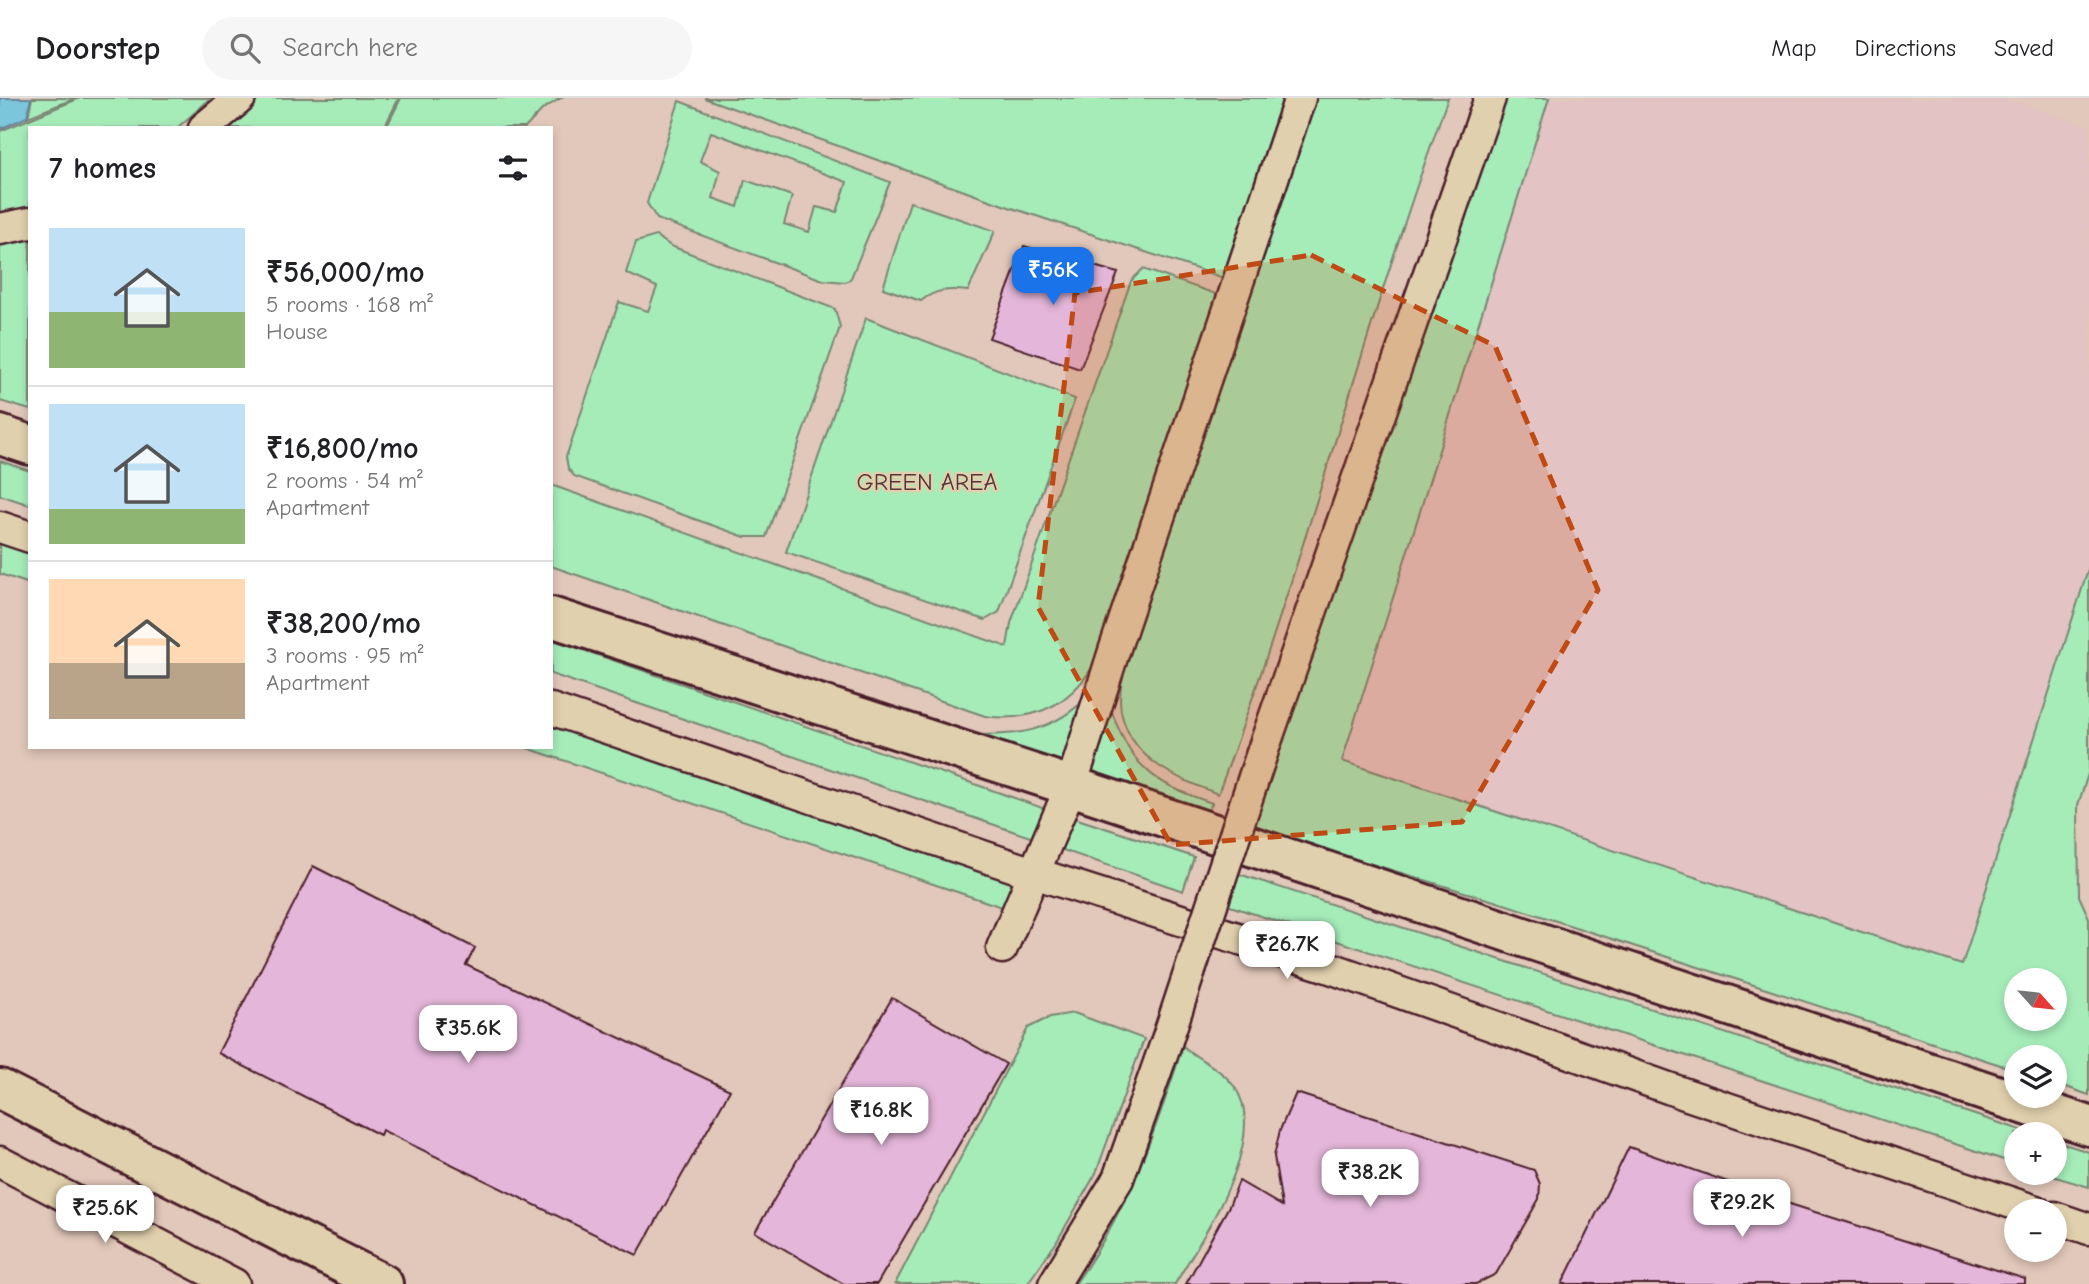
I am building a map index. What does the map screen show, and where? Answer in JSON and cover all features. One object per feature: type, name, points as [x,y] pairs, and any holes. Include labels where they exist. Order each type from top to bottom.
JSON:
[{"type":"street","points":[[206,126],[240,98]]},
{"type":"street","points":[[1002,948],[1072,786],[1119,635],[1300,98]]},
{"type":"street","points":[[1054,1284],[1118,1179],[1262,752],[1490,98]]},
{"type":"street","points":[[0,229],[28,223]]},
{"type":"street","points":[[0,435],[28,444]]},
{"type":"street","points":[[0,527],[28,536]]},
{"type":"street","points":[[553,618],[1072,786],[2089,1126]]},
{"type":"street","points":[[553,710],[1034,873],[1325,966],[1688,1096],[2004,1200]]},
{"type":"street","points":[[0,1089],[383,1284]]},
{"type":"street","points":[[0,1162],[234,1284]]},
{"type":"street","points":[[2067,1221],[2089,1228]]},
{"type":"highlighted area","points":[[1311,255],[1495,346],[1598,590],[1462,822],[1171,845],[1038,607],[1075,293]]},
{"type":"shaded area","points":[[1549,98],[2002,98],[2089,126],[2089,567],[1962,965],[1342,761]]},
{"type":"green space","points":[[32,98],[76,98],[28,117]]},
{"type":"green space","points":[[80,98],[211,98],[179,126],[28,126],[28,211],[0,219],[0,131]]},
{"type":"green space","points":[[259,98],[399,98],[385,126],[227,126]]},
{"type":"green space","points":[[401,98],[561,98],[543,109],[527,126],[387,126]]},
{"type":"green space","points":[[704,98],[1290,98],[1224,278],[1006,206]]},
{"type":"green space","points":[[1312,98],[1448,98],[1389,271],[1278,621],[1218,794],[1161,767],[1138,747],[1129,734],[1121,712],[1123,665]]},
{"type":"green space","points":[[1490,98],[1549,98],[1342,761],[1962,965],[2089,567],[2089,771],[2078,805],[2079,896],[2089,918],[2089,1095],[2067,1087],[2067,1045],[2004,1045],[2004,1066],[1504,904],[1253,828],[1284,740]]},
{"type":"green space","points":[[679,101],[890,182],[851,278],[846,282],[823,280],[657,219],[647,203]],"holes":[[[711,132],[847,182],[837,212],[816,207],[809,232],[784,224],[792,196],[745,180],[738,207],[713,198],[720,171],[700,161]]]},
{"type":"green space","points":[[910,202],[995,231],[968,291],[943,291],[921,301],[883,288]]},
{"type":"green space","points":[[28,232],[28,409],[0,401],[0,238]]},
{"type":"green space","name":"GREEN AREA","points":[[656,236],[671,246],[835,309],[840,327],[766,537],[745,537],[574,476],[568,468],[566,457],[619,302],[648,311],[657,287],[626,273],[636,242]]},
{"type":"green space","points":[[1143,269],[1219,295],[1140,526],[1108,636],[1087,675],[1073,691],[1054,705],[1021,716],[985,716],[553,567],[553,486],[1007,647],[1011,623],[1131,281]]},
{"type":"green space","name":"GREEN AREA","points":[[866,318],[1075,399],[999,612],[985,620],[786,552]]},
{"type":"green space","points":[[0,461],[28,470],[28,504],[0,495]]},
{"type":"green space","points":[[0,532],[28,541],[28,583],[0,574]]},
{"type":"green space","points":[[553,640],[1051,811],[1039,840],[553,675]]},
{"type":"green space","points":[[1094,691],[1072,776],[941,735],[1005,734],[1041,727],[1059,719]]},
{"type":"green space","points":[[1109,703],[1134,757],[1145,769],[1173,788],[1212,803],[1207,814],[1079,778]]},
{"type":"green space","points":[[553,715],[1028,874],[1005,908],[530,749],[553,749]]},
{"type":"green space","points":[[1062,814],[1194,857],[1183,891],[1048,845]]},
{"type":"green space","points":[[1236,873],[2004,1125],[2004,1160],[1227,905]]},
{"type":"green space","points":[[1074,1013],[1144,1039],[1096,1173],[1056,1243],[1027,1284],[895,1284],[1028,1028],[1050,1017]]},
{"type":"green space","points":[[1183,1046],[1228,1079],[1234,1086],[1243,1108],[1245,1132],[1229,1187],[1175,1284],[1075,1284],[1125,1199],[1151,1139]]},
{"type":"green space","points":[[2067,1145],[2089,1152],[2089,1187],[2067,1180]]},
{"type":"water","points":[[0,98],[31,98],[27,117],[0,129]]},
{"type":"building","points":[[1024,246],[1118,273],[1080,369],[989,338]]},
{"type":"building","points":[[313,866],[475,948],[466,965],[730,1090],[637,1255],[382,1130],[380,1135],[218,1053]]},
{"type":"building","points":[[892,998],[1006,1064],[877,1284],[844,1284],[755,1232]]},
{"type":"building","points":[[1296,1093],[1534,1170],[1540,1184],[1539,1199],[1496,1274],[1476,1284],[1186,1284],[1229,1206],[1239,1181],[1282,1206],[1274,1156],[1280,1130]]},
{"type":"building","points":[[1629,1147],[1793,1205],[2025,1279],[2025,1284],[1562,1284]]}]
